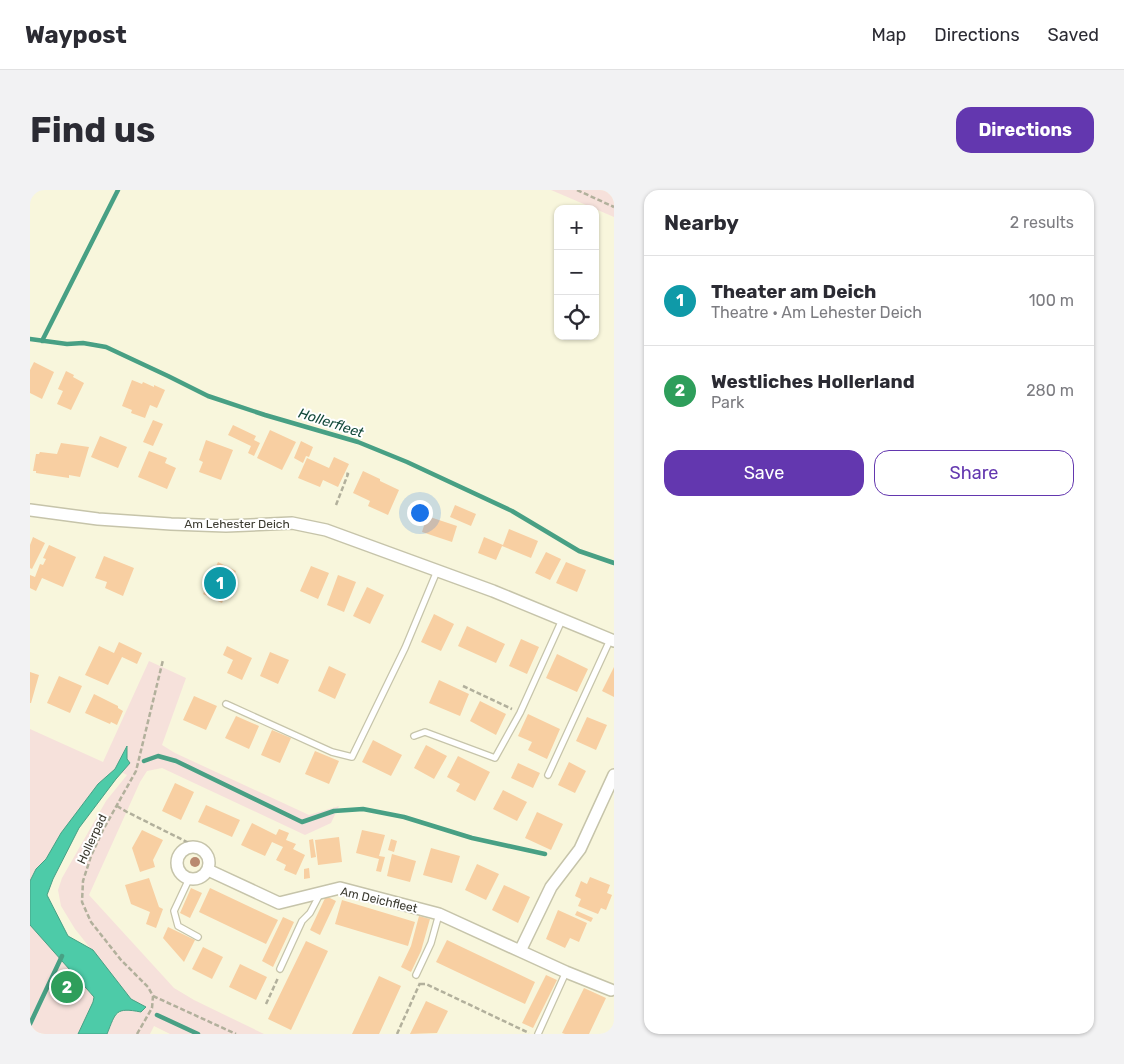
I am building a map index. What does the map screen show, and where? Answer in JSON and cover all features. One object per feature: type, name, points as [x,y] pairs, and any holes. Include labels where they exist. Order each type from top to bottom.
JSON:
[{"type":"street","name":"Am Lehester Deich","points":[[30,510],[98,519],[170,524],[226,526],[292,522],[326,530],[493,591],[612,640]]},
{"type":"street","points":[[520,950],[551,887],[580,849],[614,775]]},
{"type":"street","points":[[188,847],[200,848],[208,855],[210,860],[208,870],[200,878],[189,879],[179,872],[177,860],[179,854],[188,847]]},
{"type":"street","name":"Am Deichfleet","points":[[208,870],[279,903],[340,888],[439,914],[566,972],[611,990]]},
{"type":"lane","points":[[226,704],[332,752],[352,757],[405,648],[437,571]]},
{"type":"lane","points":[[414,736],[424,732],[495,758],[520,713],[562,620]]},
{"type":"lane","points":[[548,775],[612,640]]},
{"type":"lane","points":[[189,879],[174,911],[178,926],[198,937]]},
{"type":"lane","points":[[280,969],[302,921],[310,913],[320,893]]},
{"type":"lane","points":[[416,975],[431,943],[439,914]]},
{"type":"lane","points":[[538,1034],[566,972]]},
{"type":"path","points":[[577,190],[614,207]]},
{"type":"path","points":[[336,505],[348,474],[344,473]]},
{"type":"path","name":"Hollerpad","points":[[153,996],[148,986],[121,960],[91,922],[82,902],[83,881],[91,856],[103,830],[136,771],[163,660]]},
{"type":"path","points":[[463,686],[520,713]]},
{"type":"path","points":[[117,806],[194,846]]},
{"type":"path","points":[[266,1004],[281,973],[280,969]]},
{"type":"path","points":[[397,1034],[420,984],[416,975]]},
{"type":"path","points":[[420,984],[426,984],[530,1034]]},
{"type":"path","points":[[137,1034],[152,1008],[153,996],[236,1034]]},
{"type":"shaded area","points":[[551,190],[614,190],[614,217],[599,211],[599,205],[586,205]]},
{"type":"shaded area","points":[[149,661],[186,678],[162,745],[175,753],[309,815],[339,806],[331,823],[305,835],[162,768],[147,771],[140,782],[89,895],[174,988],[194,1000],[264,1034],[170,1034],[154,1026],[150,1034],[107,1034],[113,1018],[123,1010],[141,1012],[75,929],[61,906],[58,890],[62,878],[106,801],[127,775],[115,769],[61,833],[46,859],[36,869],[30,881],[30,729],[103,762]]},
{"type":"shaded area","points":[[30,914],[94,970],[100,1034],[30,1034]]},
{"type":"water","points":[[127,746],[127,759],[130,763],[79,828],[47,895],[68,936],[93,950],[131,999],[146,1007],[141,1012],[126,1010],[118,1013],[112,1021],[107,1034],[78,1034],[94,997],[30,925],[30,881],[36,869],[46,859],[61,833],[98,784],[115,769]]},
{"type":"building","points":[[34,362],[54,372],[42,399],[30,393],[30,370]]},
{"type":"building","points":[[66,371],[84,383],[71,410],[57,404],[63,391],[58,389]]},
{"type":"building","points":[[132,380],[154,387],[154,385],[165,390],[157,408],[150,405],[145,418],[131,413],[132,410],[122,406]]},
{"type":"building","points":[[153,420],[163,424],[153,446],[143,442]]},
{"type":"building","points":[[233,425],[256,436],[254,440],[260,443],[254,456],[248,453],[251,446],[228,435]]},
{"type":"building","points":[[270,430],[296,442],[282,470],[257,458]]},
{"type":"building","points":[[100,436],[127,447],[118,468],[91,457]]},
{"type":"building","points":[[206,440],[233,450],[221,480],[199,472],[203,462],[199,460]]},
{"type":"building","points":[[301,441],[313,447],[309,457],[306,456],[303,463],[294,458]]},
{"type":"building","points":[[61,443],[89,447],[80,477],[69,475],[69,478],[33,471],[36,454],[40,452],[57,454]]},
{"type":"building","points":[[149,451],[167,458],[165,463],[176,468],[167,489],[138,477]]},
{"type":"building","points":[[334,457],[349,464],[338,487],[323,480],[320,487],[298,478],[307,458],[329,468]]},
{"type":"building","points":[[363,471],[399,490],[388,515],[368,506],[370,501],[353,493]]},
{"type":"building","points":[[455,505],[476,514],[471,526],[450,517]]},
{"type":"building","points":[[427,516],[457,526],[452,542],[422,532]]},
{"type":"building","points":[[509,529],[538,541],[531,558],[502,546],[496,560],[478,553],[484,537],[503,545]]},
{"type":"building","points":[[33,537],[45,543],[32,569],[30,568],[30,545]]},
{"type":"building","points":[[49,545],[76,557],[63,587],[42,578],[36,591],[30,588],[30,575],[35,577],[40,564],[43,565],[46,559],[43,558]]},
{"type":"building","points":[[546,552],[561,559],[550,580],[535,573]]},
{"type":"building","points":[[104,556],[134,568],[123,596],[105,588],[107,582],[95,578]]},
{"type":"building","points":[[218,562],[236,571],[222,603],[203,594]]},
{"type":"building","points":[[566,562],[586,570],[577,592],[556,583]]},
{"type":"building","points":[[311,566],[329,573],[318,599],[300,591]]},
{"type":"building","points":[[338,575],[356,582],[344,612],[327,605]]},
{"type":"building","points":[[367,587],[384,595],[370,624],[353,616]]},
{"type":"building","points":[[434,614],[454,624],[441,651],[421,642]]},
{"type":"building","points":[[467,626],[505,644],[496,663],[458,646]]},
{"type":"building","points":[[521,639],[539,647],[527,674],[509,666]]},
{"type":"building","points":[[119,642],[142,653],[137,664],[122,657],[108,685],[85,675],[99,646],[114,653]]},
{"type":"building","points":[[227,646],[252,658],[242,680],[227,673],[233,660],[223,655]]},
{"type":"building","points":[[270,652],[289,660],[278,684],[260,676]]},
{"type":"building","points":[[557,654],[588,669],[577,692],[546,678]]},
{"type":"building","points":[[329,666],[346,674],[335,699],[318,691]]},
{"type":"building","points":[[614,667],[614,697],[602,691]]},
{"type":"building","points":[[30,672],[39,675],[31,703],[30,703]]},
{"type":"building","points":[[59,676],[82,686],[70,713],[47,703]]},
{"type":"building","points":[[439,680],[469,694],[460,716],[429,703]]},
{"type":"building","points":[[94,694],[118,706],[123,711],[117,725],[111,722],[110,724],[85,713]]},
{"type":"building","points":[[194,696],[217,706],[206,730],[183,720]]},
{"type":"building","points":[[480,701],[506,714],[496,735],[470,721]]},
{"type":"building","points":[[528,714],[560,729],[547,759],[528,750],[532,742],[518,736]]},
{"type":"building","points":[[236,716],[259,726],[249,749],[225,738]]},
{"type":"building","points":[[587,717],[607,725],[596,750],[576,741]]},
{"type":"building","points":[[272,730],[291,738],[280,763],[261,755]]},
{"type":"building","points":[[373,740],[402,755],[391,776],[362,762]]},
{"type":"building","points":[[426,745],[447,756],[434,779],[414,768]]},
{"type":"building","points":[[315,751],[339,761],[329,784],[305,774]]},
{"type":"building","points":[[458,756],[490,772],[475,801],[456,791],[460,784],[447,777]]},
{"type":"building","points":[[569,762],[586,771],[575,793],[558,785]]},
{"type":"building","points":[[518,763],[540,773],[533,788],[511,778]]},
{"type":"building","points":[[175,783],[194,792],[181,820],[162,811]]},
{"type":"building","points":[[503,790],[527,802],[517,821],[493,809]]},
{"type":"building","points":[[206,805],[240,820],[232,837],[198,822]]},
{"type":"building","points":[[537,812],[563,824],[551,850],[525,838]]},
{"type":"building","points":[[252,823],[276,835],[279,829],[289,833],[286,840],[296,844],[293,849],[305,855],[296,875],[284,870],[286,865],[276,860],[283,847],[272,842],[265,856],[241,845]]},
{"type":"building","points":[[142,830],[163,840],[153,860],[155,867],[140,872],[132,848]]},
{"type":"building","points":[[362,830],[385,835],[379,856],[385,857],[381,872],[376,871],[379,859],[356,853]]},
{"type":"building","points":[[339,837],[342,862],[318,865],[315,840]]},
{"type":"building","points":[[313,839],[316,857],[311,858],[309,840]]},
{"type":"building","points":[[391,839],[397,841],[394,852],[388,850]]},
{"type":"building","points":[[431,848],[460,856],[452,883],[423,875]]},
{"type":"building","points":[[392,854],[416,861],[410,882],[387,876]]},
{"type":"building","points":[[477,864],[499,874],[486,900],[465,890]]},
{"type":"building","points":[[309,868],[310,878],[304,879],[304,869]]},
{"type":"building","points":[[590,877],[610,885],[607,893],[612,895],[606,910],[601,908],[598,914],[578,906],[581,899],[575,896],[581,881],[587,884]]},
{"type":"building","points":[[149,878],[159,907],[163,909],[156,928],[146,924],[150,912],[131,904],[125,885]]},
{"type":"building","points":[[504,885],[530,897],[518,923],[492,910]]},
{"type":"building","points":[[191,888],[202,893],[190,918],[180,913]]},
{"type":"building","points":[[210,888],[278,920],[266,944],[199,912]]},
{"type":"building","points":[[326,896],[336,901],[320,935],[310,930]]},
{"type":"building","points":[[342,900],[415,922],[408,946],[335,924]]},
{"type":"building","points":[[558,910],[587,923],[579,942],[570,938],[565,948],[546,939]]},
{"type":"building","points":[[577,911],[593,918],[591,922],[575,915]]},
{"type":"building","points":[[419,916],[430,919],[421,951],[411,972],[401,967],[411,946]]},
{"type":"building","points":[[283,917],[294,922],[273,967],[262,961]]},
{"type":"building","points":[[168,927],[195,940],[184,962],[163,938]]},
{"type":"building","points":[[447,940],[535,982],[525,1004],[436,962]]},
{"type":"building","points":[[306,941],[328,951],[291,1030],[268,1019]]},
{"type":"building","points":[[203,947],[223,957],[212,979],[192,969]]},
{"type":"building","points":[[240,964],[267,977],[256,1000],[229,987]]},
{"type":"building","points":[[546,975],[557,980],[533,1028],[522,1023]]},
{"type":"building","points":[[379,976],[401,986],[380,1032],[379,1034],[352,1034]]},
{"type":"building","points":[[584,988],[606,998],[589,1034],[562,1033]]},
{"type":"building","points":[[426,1001],[448,1011],[437,1033],[410,1034]]},
{"type":"waterway","points":[[42,341],[118,190]]},
{"type":"waterway","name":"Hollerfleet","points":[[30,339],[67,344],[83,343],[106,347],[208,396],[358,442],[407,462],[512,511],[579,551],[614,563]]},
{"type":"waterway","points":[[144,761],[158,756],[176,761],[302,822],[334,811],[363,809],[404,817],[472,838],[545,854]]},
{"type":"waterway","points":[[30,1024],[62,956]]},
{"type":"waterway","points":[[157,1015],[198,1034]]},
{"type":"place","name":"Theater am Deich","points":[[220,583]]},
{"type":"place","name":"Westliches Hollerland","points":[[67,987]]}]
